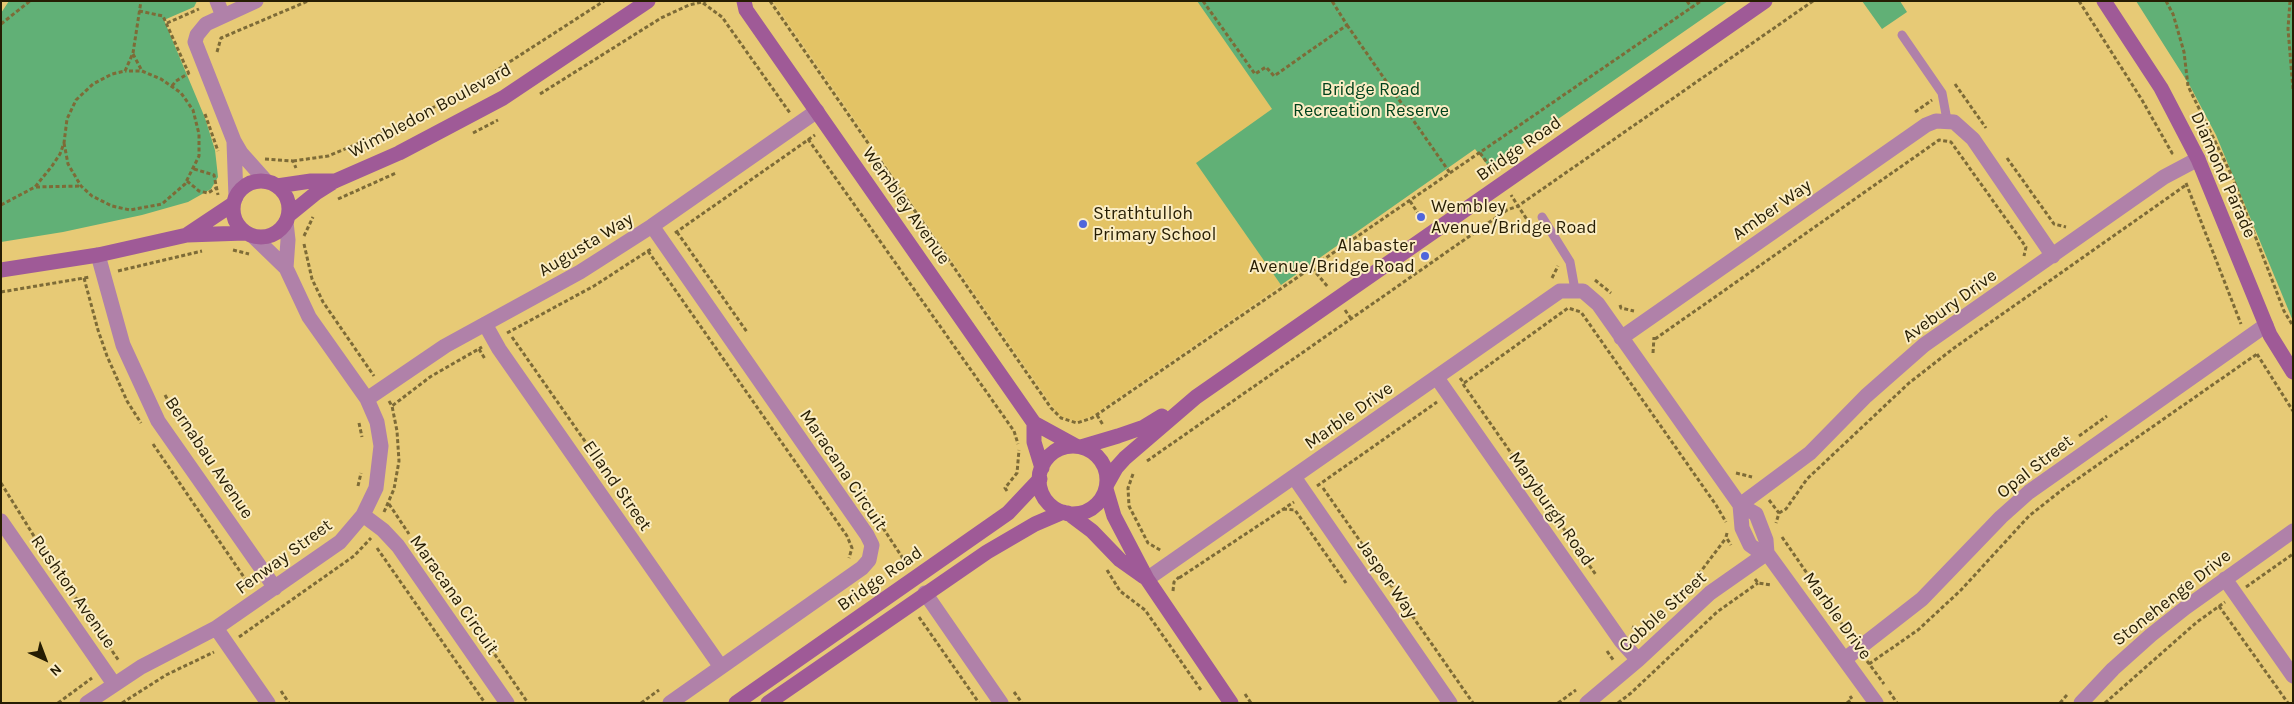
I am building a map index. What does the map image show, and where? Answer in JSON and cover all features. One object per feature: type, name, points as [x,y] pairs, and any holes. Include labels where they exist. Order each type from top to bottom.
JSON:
[{"type":"street","points":[[217,1],[224,16]]},
{"type":"street","points":[[1,270],[98,255],[187,235],[250,235],[262,238],[276,233],[288,218],[287,199],[246,158],[234,141],[196,42],[197,34],[206,24],[256,1]]},
{"type":"street","name":"Bridge Road","points":[[1078,446],[1144,427],[1196,397],[1765,1]]},
{"type":"street","name":"Diamond Parade","points":[[2104,1],[2161,88],[2198,159],[2266,326],[2293,372]]},
{"type":"street","name":"Wimbledon Boulevard","points":[[288,218],[316,193],[335,181],[399,153],[503,98],[644,3]]},
{"type":"street","name":"Wembley Avenue","points":[[742,4],[1034,423],[1078,446]]},
{"type":"street","name":"Augusta Way","points":[[367,398],[445,346],[580,272],[652,226],[793,118],[816,111]]},
{"type":"street","points":[[1947,120],[1959,124],[1973,139],[2053,256]]},
{"type":"street","name":"Amber Way","points":[[1621,338],[1926,125],[1947,120]]},
{"type":"street","points":[[234,141],[235,220],[250,235]]},
{"type":"street","name":"Avebury Drive","points":[[1740,505],[1810,453],[1866,396],[1924,345],[2164,177],[2198,159]]},
{"type":"street","name":"Wimbledon Boulevard","points":[[272,184],[335,181]]},
{"type":"street","points":[[187,235],[234,201],[240,191],[252,183],[272,184]]},
{"type":"street","name":"Fenway Street","points":[[286,268],[288,218]]},
{"type":"street","name":"Maracana Circuit","points":[[652,226],[867,535],[872,545],[870,560],[862,568],[670,703]]},
{"type":"street","name":"Fenway Street","points":[[87,703],[141,667],[216,628],[340,542],[363,515],[376,488],[381,446],[377,422],[367,398],[309,317],[286,268],[250,235]]},
{"type":"street","name":"Bernabau Avenue","points":[[98,255],[123,345],[158,421],[275,588]]},
{"type":"street","name":"Marble Drive","points":[[1147,579],[1166,557],[1308,468],[1560,291],[1583,291],[1594,299],[1740,505],[1742,528],[1750,545],[1757,550],[1767,553],[1876,703]]},
{"type":"street","name":"Elland Street","points":[[485,324],[499,349],[721,667]]},
{"type":"street","name":"Opal Street","points":[[1845,659],[1922,599],[2001,517],[2029,492],[2266,326]]},
{"type":"street","name":"Maryburgh Road","points":[[1437,378],[1621,641],[1638,660]]},
{"type":"street","name":"Bridge Road","points":[[1106,487],[1124,458],[1196,397]]},
{"type":"street","points":[[1034,423],[1034,442],[1044,496],[1055,508],[1066,513],[1092,531],[1120,560],[1147,579]]},
{"type":"street","points":[[1041,474],[1047,459],[1065,447],[1078,446],[1098,456],[1107,474],[1106,487],[1114,516],[1147,579],[1231,703]]},
{"type":"street","name":"Bridge Road","points":[[736,703],[1008,513],[1041,474]]},
{"type":"street","name":"Jasper Way","points":[[1294,477],[1450,703]]},
{"type":"street","points":[[768,703],[925,593],[1008,539],[1035,524],[1066,513],[1078,514],[1095,506],[1106,487]]},
{"type":"street","name":"Maracana Circuit","points":[[363,515],[383,530],[398,546],[507,703]]},
{"type":"street","name":"Rushton Avenue","points":[[1,521],[114,684]]},
{"type":"street","name":"Stonehenge Drive","points":[[2080,703],[2151,635],[2293,531]]},
{"type":"street","name":"Cobble Street","points":[[1587,703],[1638,660],[1710,592],[1767,553]]},
{"type":"street","points":[[2225,579],[2293,676]]},
{"type":"street","points":[[925,593],[1001,703]]},
{"type":"street","points":[[216,628],[268,703]]},
{"type":"lane","points":[[1902,35],[1942,93],[1947,120]]},
{"type":"lane","points":[[1542,217],[1570,262],[1575,290]]},
{"type":"path","points":[[1,24],[30,1]]},
{"type":"path","points":[[125,71],[133,53],[141,1]]},
{"type":"path","points":[[167,23],[217,1]]},
{"type":"path","points":[[172,86],[176,81],[189,73],[220,60],[216,50],[221,38],[308,1]]},
{"type":"path","points":[[293,160],[328,156],[386,132],[462,92],[604,1]]},
{"type":"path","points":[[770,1],[1051,408],[1061,418],[1077,423],[1092,418],[1701,1]]},
{"type":"path","points":[[1203,1],[1255,74],[1266,67],[1274,76],[1347,25]]},
{"type":"path","points":[[1332,1],[1450,174]]},
{"type":"path","points":[[1687,1],[1692,8]]},
{"type":"path","points":[[1142,465],[1508,210],[1518,206],[1813,1]]},
{"type":"path","points":[[2078,1],[2142,100],[2172,153],[2248,338],[2293,411]]},
{"type":"path","points":[[2166,1],[2173,14],[2184,52],[2188,86],[2232,176],[2284,311],[2293,326]]},
{"type":"path","points":[[2290,1],[2288,29],[2293,88]]},
{"type":"path","points":[[703,3],[722,17],[1014,431],[1019,450]]},
{"type":"path","points":[[139,11],[163,16],[192,81]]},
{"type":"path","points":[[133,53],[142,72]]},
{"type":"path","points":[[1,205],[35,187],[60,154],[64,142],[67,119],[76,100],[93,84],[112,74],[125,71],[142,72],[161,79],[181,93],[193,110],[199,134],[199,156],[187,181],[162,204],[130,210],[112,206],[101,201],[81,186],[68,164],[64,142]]},
{"type":"path","points":[[1955,84],[1988,131]]},
{"type":"path","points":[[202,106],[219,158]]},
{"type":"path","points":[[781,117],[793,118]]},
{"type":"path","points":[[1655,339],[1939,140],[1951,142],[2026,247],[2023,258]]},
{"type":"path","points":[[1480,153],[1533,228]]},
{"type":"path","points":[[2164,159],[2172,153]]},
{"type":"path","points":[[2004,154],[2054,224],[2066,228],[2074,222]]},
{"type":"path","points":[[187,181],[208,193],[217,187]]},
{"type":"path","points":[[1779,513],[1786,509],[1807,479],[1908,384],[1954,348],[2186,185]]},
{"type":"path","points":[[35,187],[81,186]]},
{"type":"path","points":[[1410,201],[1432,233]]},
{"type":"path","points":[[648,251],[847,536],[852,548],[848,558],[843,562]]},
{"type":"path","points":[[1545,282],[1553,277],[1559,266],[1554,258]]},
{"type":"path","points":[[118,271],[121,279]]},
{"type":"path","points":[[1178,598],[1172,590],[1174,582],[1306,494],[1568,308],[1581,312],[1716,505],[1728,527],[1726,538],[1678,600]]},
{"type":"path","points":[[1869,664],[1918,630],[1960,590],[1998,548],[2036,511],[2063,489],[2257,354]]},
{"type":"path","points":[[1452,367],[1599,579]]},
{"type":"path","points":[[374,376],[381,370]]},
{"type":"path","points":[[163,392],[186,431]]},
{"type":"path","points":[[356,415],[363,440]]},
{"type":"path","points":[[354,493],[359,484],[362,467]]},
{"type":"path","points":[[1308,468],[1473,703]]},
{"type":"path","points":[[1752,477],[1760,471]]},
{"type":"path","points":[[1,483],[37,541],[119,661]]},
{"type":"path","points":[[1114,516],[1129,506],[1148,543],[1166,557],[1180,578]]},
{"type":"path","points":[[1283,509],[1295,510],[1351,590]]},
{"type":"path","points":[[1726,538],[1758,582],[1771,585],[1776,593]]},
{"type":"path","points":[[370,539],[486,703]]},
{"type":"path","points":[[1166,557],[1170,545]]},
{"type":"path","points":[[2105,703],[2197,622],[2293,554]]},
{"type":"path","points":[[1105,567],[1120,591],[1145,610],[1205,695]]},
{"type":"path","points":[[242,591],[265,574]]},
{"type":"path","points":[[1618,703],[1631,693],[1716,612],[1758,582]]},
{"type":"path","points":[[2219,606],[2288,703]]},
{"type":"path","points":[[919,617],[979,703]]},
{"type":"path","points":[[1627,620],[1632,628],[1643,632],[1650,626]]},
{"type":"path","points":[[58,703],[104,669],[127,656]]},
{"type":"path","points":[[641,703],[666,686]]},
{"type":"path","points":[[1240,687],[1251,703]]},
{"type":"path","points":[[1847,692],[1853,701],[1847,703]]},
{"type":"shaded area","name":"Strathtulloh Primary School","points":[[773,1],[1197,1],[1273,110],[1197,163],[1281,285],[1090,417],[1077,421],[1064,418],[1058,414]]},
{"type":"green space","points":[[9,1],[197,1],[194,7],[164,20],[205,118],[215,150],[218,177],[211,189],[188,202],[142,215],[63,232],[1,242],[1,13]]},
{"type":"green space","name":"Bridge Road Recreation Reserve","points":[[1197,1],[1728,1],[1489,167],[1475,149],[1281,285],[1196,163],[1272,109]]},
{"type":"green space","points":[[1862,1],[1900,1],[1907,12],[1882,29]]},
{"type":"green space","points":[[2136,1],[2293,1],[2293,321],[2216,135],[2190,86]]},
{"type":"place","name":"Wembley Avenue/Bridge Road","points":[[1421,217]]},
{"type":"place","name":"Strathtulloh Primary School","points":[[1083,224]]},
{"type":"place","name":"Alabaster Avenue/Bridge Road","points":[[1425,256]]}]
